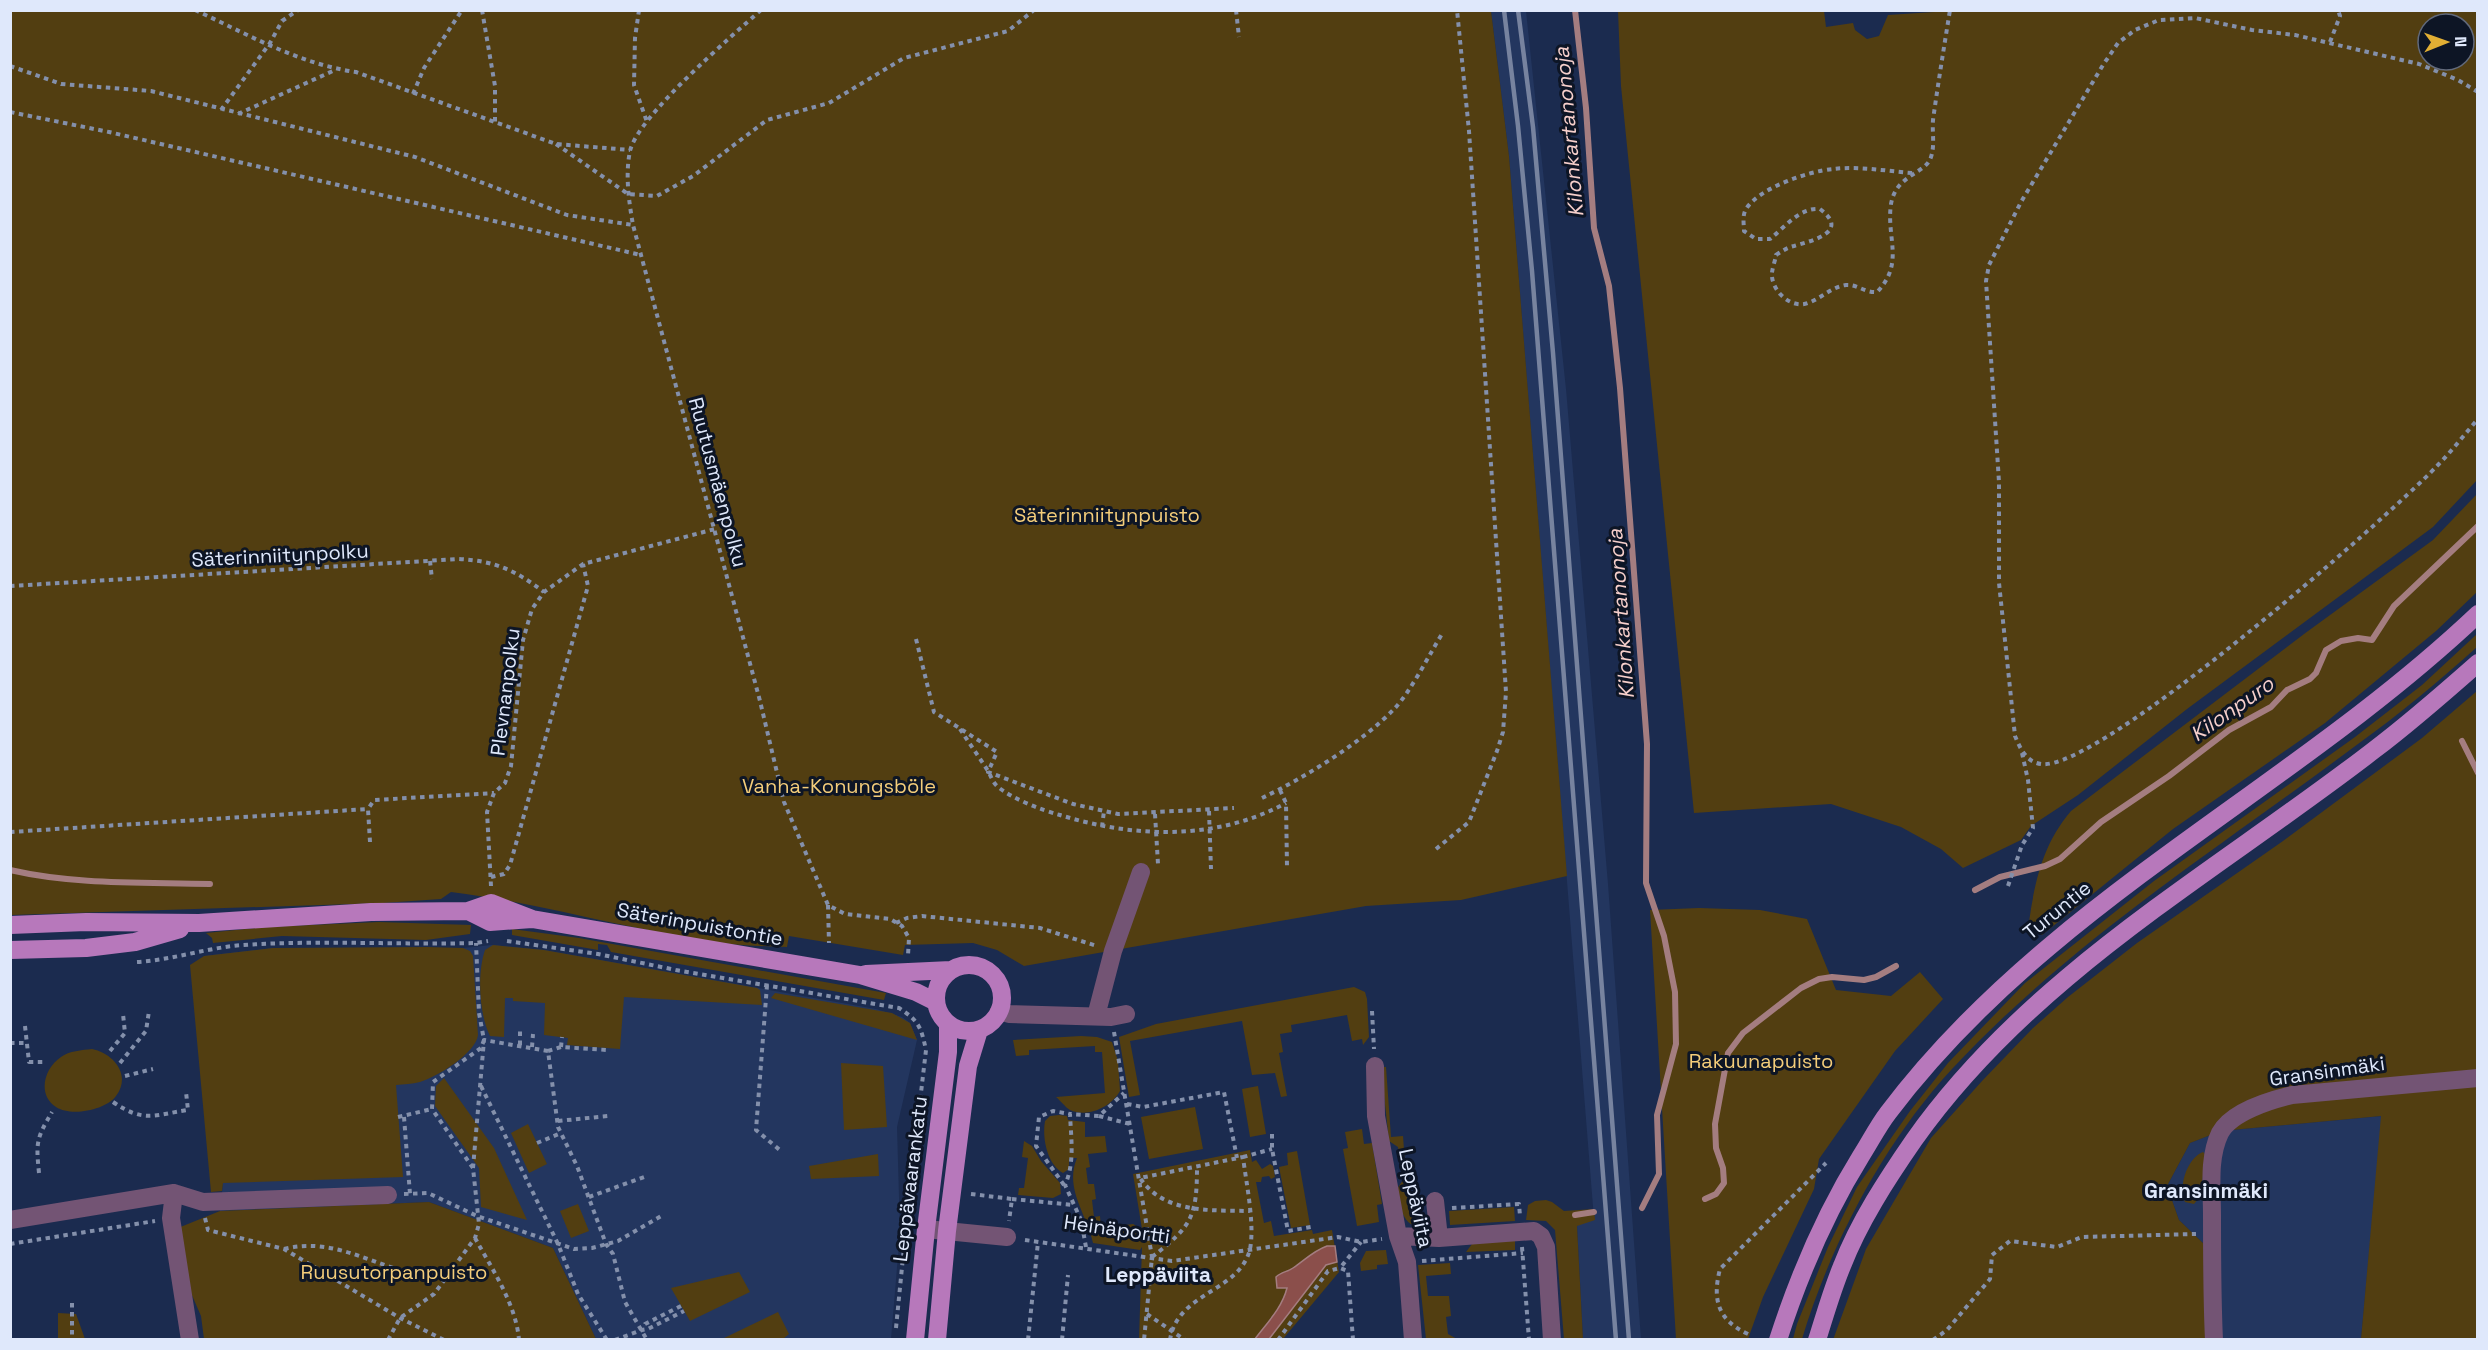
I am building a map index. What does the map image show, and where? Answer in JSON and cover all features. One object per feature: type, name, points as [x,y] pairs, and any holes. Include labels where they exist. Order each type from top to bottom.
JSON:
[{"type":"main road","name":"Turuntie","points":[[1778,1340],[1811,1248],[1839,1191],[1887,1114],[1946,1043],[2015,975],[2067,929],[2144,870],[2350,723],[2438,651],[2478,614]]},
{"type":"main road","points":[[1817,1340],[1842,1264],[1874,1204],[1914,1141],[1943,1103],[2007,1032],[2090,958],[2373,751],[2478,663]]},
{"type":"main road","points":[[10,925],[86,922],[199,924],[371,912],[468,911],[491,903]]},
{"type":"main road","name":"Säterinpuistontie","points":[[491,903],[532,919],[860,975],[916,992],[936,1002]]},
{"type":"main road","points":[[468,911],[490,922]]},
{"type":"main road","name":"Säterinpuistontie","points":[[490,922],[532,919]]},
{"type":"main road","points":[[10,950],[86,948],[135,942],[199,924]]},
{"type":"main road","points":[[976,965],[992,974],[998,981],[1002,995],[999,1011],[991,1023],[980,1030],[962,1030],[948,1024],[942,1017],[936,1002],[939,983],[951,970],[976,965]]},
{"type":"main road","name":"Säterinpuistontie","points":[[860,975],[951,970]]},
{"type":"main road","name":"Leppävaarankatu","points":[[915,1340],[948,1052],[948,1024]]},
{"type":"main road","points":[[937,1340],[946,1231],[969,1066],[980,1030]]},
{"type":"main road","points":[[1767,1340],[1789,1306]]},
{"type":"street","points":[[999,1011],[1010,1014],[1111,1016],[1113,951],[1150,871]]},
{"type":"street","name":"Leppäviita","points":[[1375,1066],[1376,1116],[1398,1236],[1407,1262],[1413,1340]]},
{"type":"street","name":"Gransinmäki","points":[[2214,1340],[2212,1158],[2221,1131],[2242,1113],[2263,1102],[2292,1095],[2478,1078]]},
{"type":"street","points":[[174,1194],[171,1218],[190,1340]]},
{"type":"street","points":[[10,1220],[174,1194],[203,1207],[388,1195]]},
{"type":"street","points":[[1436,1205],[1439,1238]]},
{"type":"street","points":[[926,1229],[1007,1237]]},
{"type":"street","points":[[1398,1236],[1439,1238],[1528,1232],[1541,1236],[1546,1247],[1552,1340]]},
{"type":"path","points":[[195,10],[300,59],[356,72],[556,144],[628,194],[657,196],[693,176],[767,120],[829,103],[904,58],[1008,31],[1034,10]]},
{"type":"path","points":[[221,110],[270,44],[282,21],[298,10]]},
{"type":"path","points":[[412,94],[424,68],[462,10]]},
{"type":"path","points":[[482,10],[495,86],[495,122]]},
{"type":"path","points":[[639,10],[635,38],[634,85],[647,122]]},
{"type":"path","name":"Ruutusmäenpolku","points":[[761,10],[710,55],[647,122],[630,150],[628,194],[640,255],[715,529],[784,802],[828,905]]},
{"type":"path","points":[[1236,10],[1239,38]]},
{"type":"path","points":[[1436,849],[1469,822],[1503,732],[1506,692],[1469,131],[1457,10]]},
{"type":"path","points":[[1912,174],[1832,169],[1803,175],[1763,193],[1746,208],[1743,219],[1744,231],[1756,239],[1770,239],[1803,212],[1813,208],[1820,209],[1830,221],[1830,229],[1824,237],[1810,243],[1791,246],[1776,255],[1771,276],[1775,290],[1789,302],[1806,305],[1834,288],[1848,285],[1869,292],[1877,292],[1885,284],[1892,270],[1891,206],[1895,190],[1912,174],[1927,165],[1931,158],[1933,126],[1950,10]]},
{"type":"path","points":[[2330,42],[2340,16],[2338,10]]},
{"type":"path","points":[[2478,92],[2458,80],[2419,64],[2330,42],[2252,30],[2195,18],[2159,20],[2135,30],[2118,43],[2021,202],[1989,265],[1986,281],[2000,482],[1999,583],[2014,736],[2022,750],[2031,761],[2040,764],[2053,764],[2066,760],[2092,747],[2175,688],[2281,607],[2347,550],[2437,467],[2478,419]]},
{"type":"path","points":[[10,66],[61,84],[151,91],[415,157],[567,215],[633,225]]},
{"type":"path","points":[[237,114],[336,69]]},
{"type":"path","points":[[10,112],[109,132],[640,255]]},
{"type":"path","points":[[556,144],[630,150]]},
{"type":"path","name":"Plevnanpolku","points":[[491,903],[487,812],[494,793],[505,783],[511,766],[523,640],[532,609],[544,592],[584,564],[715,529]]},
{"type":"path","points":[[430,561],[432,579]]},
{"type":"path","name":"Säterinniitynpolku","points":[[10,586],[430,561],[484,561],[504,567],[524,577],[544,592]]},
{"type":"path","points":[[491,877],[504,874],[510,865],[588,586],[584,564]]},
{"type":"path","points":[[1262,798],[1280,790],[1350,745],[1396,707],[1442,634]]},
{"type":"path","points":[[916,639],[934,712],[997,753],[988,772]]},
{"type":"path","points":[[959,728],[996,786],[1038,809],[1102,827],[1156,832],[1210,829],[1243,823],[1286,803]]},
{"type":"path","points":[[2008,886],[2022,844],[2033,828],[2022,750]]},
{"type":"path","points":[[988,772],[1073,804],[1104,811],[1133,815],[1234,808]]},
{"type":"path","points":[[1280,790],[1286,803],[1287,866]]},
{"type":"path","points":[[370,842],[368,809],[374,800],[494,793]]},
{"type":"path","points":[[10,832],[368,809]]},
{"type":"path","points":[[1102,827],[1104,811]]},
{"type":"path","points":[[1209,811],[1212,869]]},
{"type":"path","points":[[1150,871],[1156,832],[1155,814]]},
{"type":"path","points":[[829,943],[828,905],[845,914],[890,919],[902,926],[909,938],[909,946]]},
{"type":"path","points":[[896,923],[907,918],[922,916],[1041,928],[1113,951]]},
{"type":"path","points":[[489,940],[490,922]]},
{"type":"path","points":[[135,962],[239,945],[331,942],[402,945],[509,941],[598,954],[899,1008],[914,1017],[922,1029],[926,1050],[907,1219]]},
{"type":"path","points":[[388,1340],[400,1318],[434,1294],[475,1238],[479,1224],[473,1168],[484,1040],[478,1012],[476,943]]},
{"type":"path","points":[[767,985],[756,1130],[781,1151]]},
{"type":"path","points":[[120,1063],[146,1030],[149,1011]]},
{"type":"path","points":[[1372,1011],[1375,1066]]},
{"type":"path","points":[[110,1051],[125,1034],[123,1014]]},
{"type":"path","points":[[1111,1016],[1152,1257],[1144,1340]]},
{"type":"path","points":[[25,1026],[29,1062],[44,1062]]},
{"type":"path","points":[[146,1030],[155,1028]]},
{"type":"path","points":[[520,1031],[520,1045]]},
{"type":"path","points":[[532,1047],[533,1034]]},
{"type":"path","points":[[561,1047],[562,1037]]},
{"type":"path","points":[[484,1040],[548,1051],[561,1047],[607,1050]]},
{"type":"path","points":[[473,1168],[432,1109],[433,1082],[481,1048],[484,1040]]},
{"type":"path","points":[[10,1043],[27,1043]]},
{"type":"path","points":[[548,1051],[557,1121],[561,1133],[589,1197],[606,1244],[613,1254],[625,1302],[647,1340]]},
{"type":"path","points":[[125,1076],[153,1069]]},
{"type":"path","points":[[480,1085],[558,1244],[578,1294],[608,1340]]},
{"type":"path","points":[[113,1102],[130,1113],[147,1116],[188,1110],[186,1092]]},
{"type":"path","points":[[1099,1116],[1125,1092]]},
{"type":"path","points":[[1127,1104],[1143,1107],[1224,1092],[1237,1158]]},
{"type":"path","points":[[398,1117],[432,1109]]},
{"type":"path","points":[[1086,1247],[1081,1220],[1075,1205],[1065,1185],[1036,1146],[1039,1117],[1053,1111],[1099,1116],[1130,1124]]},
{"type":"path","points":[[39,1173],[36,1143],[40,1131],[52,1112]]},
{"type":"path","points":[[1065,1185],[1070,1175],[1072,1155],[1070,1114]]},
{"type":"path","points":[[557,1121],[608,1116]]},
{"type":"path","points":[[404,1117],[410,1194]]},
{"type":"path","points":[[537,1143],[561,1133]]},
{"type":"path","points":[[1272,1134],[1272,1149],[1288,1231],[1311,1227]]},
{"type":"path","points":[[1140,1178],[1272,1149]]},
{"type":"path","points":[[1170,1340],[1171,1329],[1180,1314],[1205,1293],[1236,1274],[1250,1250],[1250,1211],[1243,1157]]},
{"type":"path","points":[[1748,1334],[1734,1328],[1723,1315],[1715,1288],[1720,1269],[1826,1163]]},
{"type":"path","points":[[1152,1257],[1172,1242],[1195,1210],[1197,1166]]},
{"type":"path","points":[[589,1197],[644,1177]]},
{"type":"path","points":[[1140,1178],[1149,1191],[1195,1210],[1250,1211]]},
{"type":"path","points":[[388,1195],[428,1193],[477,1216],[573,1249],[618,1241],[663,1215]]},
{"type":"path","points":[[971,1194],[1075,1205]]},
{"type":"path","points":[[1007,1237],[1012,1199]]},
{"type":"path","points":[[1436,1205],[1519,1203]]},
{"type":"path","points":[[203,1207],[208,1230],[284,1249],[400,1318],[444,1340]]},
{"type":"path","points":[[10,1244],[171,1218]]},
{"type":"path","points":[[895,1340],[905,1230]]},
{"type":"path","points":[[1528,1232],[1523,1252],[1529,1340]]},
{"type":"path","points":[[1933,1340],[1947,1330],[1990,1279],[1992,1255],[2010,1241],[2057,1247],[2082,1238],[2179,1236],[2212,1232]]},
{"type":"path","points":[[1340,1268],[1361,1242],[1398,1236]]},
{"type":"path","name":"Heinäportti","points":[[1007,1237],[1172,1261],[1338,1237],[1361,1242]]},
{"type":"path","points":[[475,1238],[503,1289],[519,1340]]},
{"type":"path","points":[[1028,1340],[1038,1242]]},
{"type":"path","points":[[284,1249],[303,1244],[337,1248],[405,1272],[446,1278]]},
{"type":"path","points":[[1407,1262],[1523,1252]]},
{"type":"path","points":[[1278,1340],[1328,1271],[1340,1268],[1348,1271],[1353,1340]]},
{"type":"path","points":[[1062,1340],[1068,1275]]},
{"type":"path","points":[[72,1303],[72,1340]]},
{"type":"path","points":[[642,1330],[645,1324],[681,1306]]},
{"type":"path","points":[[615,1340],[648,1329],[684,1311]]},
{"type":"path","points":[[1147,1314],[1185,1340]]},
{"type":"shaded area","points":[[1491,11],[1526,11],[1566,389],[1608,884],[1641,1339],[1583,1339],[1577,1225],[1594,1219],[1509,156]]},
{"type":"shaded area","points":[[492,945],[544,950],[876,1009],[902,1017],[910,1023],[917,1040],[897,1127],[900,1232],[891,1339],[596,1339],[553,1248],[429,1202],[220,1211],[223,1183],[204,956],[273,948],[463,948]]},
{"type":"shaded area","points":[[2382,1116],[2361,1339],[2208,1339],[2205,1245],[2179,1220],[2167,1186],[2190,1143],[2221,1131]]},
{"type":"shaded area","points":[[1327,1246],[1335,1246],[1337,1262],[1326,1265],[1269,1339],[1255,1339],[1274,1315],[1285,1295],[1287,1288],[1277,1288],[1276,1277]]},
{"type":"green space","name":"Säterinniitynpuisto","points":[[10,11],[1491,11],[1509,156],[1567,876],[1461,900],[1366,906],[1024,966],[997,950],[973,943],[905,945],[903,955],[789,936],[787,947],[730,944],[654,932],[519,903],[451,892],[441,899],[383,903],[11,915]]},
{"type":"green space","points":[[1618,11],[1824,11],[1826,27],[1853,23],[1855,30],[1867,39],[1879,36],[1888,15],[1950,11],[2478,11],[2477,480],[2433,527],[2187,709],[2078,795],[2031,826],[2021,840],[1963,868],[1941,849],[1901,827],[1831,804],[1694,813],[1621,86]]},
{"type":"green space","points":[[2477,494],[2477,592],[2436,631],[2325,723],[2173,829],[2042,935],[2029,922],[2042,863],[2053,836],[2071,811],[2304,634],[2433,540]]},
{"type":"green space","points":[[2477,634],[2477,647],[2419,697],[2374,733],[2096,937],[1998,1023],[1952,1069],[1927,1097],[1882,1161],[1844,1231],[1814,1303],[1802,1339],[1793,1339],[1828,1247],[1857,1187],[1910,1111],[1948,1063],[2025,983],[2154,881],[2355,737],[2422,685]]},
{"type":"green space","points":[[2477,691],[2477,1339],[2361,1339],[2381,1116],[2221,1131],[2190,1143],[2167,1186],[2179,1220],[2205,1245],[2208,1339],[1833,1340],[1866,1249],[1931,1138],[2033,1028],[2068,997],[2137,943],[2283,841],[2422,738]]},
{"type":"green space","name":"Rakuunapuisto","points":[[1699,908],[1760,910],[1807,919],[1836,990],[1891,996],[1920,972],[1943,999],[1895,1051],[1819,1159],[1814,1189],[1763,1297],[1748,1339],[1676,1339],[1650,910]]},
{"type":"green space","points":[[379,922],[471,925],[470,934],[426,940],[282,936],[213,943],[212,938],[206,933],[266,927]]},
{"type":"green space","points":[[512,929],[579,938],[886,993],[884,1000],[611,952],[607,945],[598,944],[598,950],[512,935]]},
{"type":"green space","points":[[493,945],[544,950],[757,988],[760,990],[762,1005],[624,997],[620,1049],[567,1045],[568,1038],[544,1035],[545,1003],[513,1001],[513,998],[505,998],[504,1037],[490,1036],[483,1017],[480,982],[485,950]]},
{"type":"green space","points":[[273,948],[463,948],[470,951],[473,956],[478,1035],[470,1049],[445,1070],[420,1082],[396,1085],[403,1177],[223,1183],[222,1191],[211,1192],[190,965],[204,956]]},
{"type":"green space","points":[[1354,987],[1365,992],[1369,1037],[1363,1045],[1362,1039],[1352,1041],[1347,1015],[1291,1025],[1292,1032],[1280,1034],[1283,1052],[1279,1053],[1287,1096],[1281,1097],[1275,1073],[1252,1075],[1242,1021],[1130,1041],[1140,1095],[1129,1097],[1119,1037],[1156,1024]]},
{"type":"green space","points":[[775,993],[892,1013],[910,1023],[917,1040],[771,998]]},
{"type":"green space","points":[[1097,1037],[1112,1042],[1118,1061],[1120,1091],[1105,1106],[1084,1113],[1070,1110],[1056,1097],[1105,1093],[1102,1052],[1095,1052],[1095,1046],[1029,1050],[1029,1055],[1016,1056],[1013,1040]]},
{"type":"green space","points":[[92,1049],[107,1055],[118,1066],[122,1080],[116,1096],[105,1105],[79,1112],[56,1107],[46,1096],[45,1082],[50,1068],[64,1055]]},
{"type":"green space","points":[[841,1063],[883,1066],[887,1127],[844,1130]]},
{"type":"green space","points":[[1381,1067],[1386,1067],[1391,1137],[1403,1136],[1408,1203],[1420,1202],[1422,1223],[1419,1227],[1408,1222],[1401,1207],[1397,1189],[1403,1180],[1398,1147],[1389,1141]]},
{"type":"green space","points":[[444,1078],[494,1148],[527,1220],[481,1207],[479,1168],[435,1106],[436,1086]]},
{"type":"green space","points":[[1258,1086],[1266,1134],[1250,1137],[1242,1089]]},
{"type":"green space","points":[[1195,1107],[1203,1149],[1149,1159],[1141,1117]]},
{"type":"green space","points":[[1050,1116],[1067,1116],[1068,1120],[1085,1122],[1085,1137],[1105,1136],[1107,1152],[1088,1154],[1090,1167],[1086,1168],[1088,1184],[1094,1184],[1096,1199],[1092,1200],[1094,1217],[1100,1216],[1101,1228],[1133,1224],[1142,1229],[1133,1174],[1250,1150],[1252,1162],[1256,1160],[1262,1169],[1270,1164],[1273,1166],[1275,1177],[1271,1179],[1269,1176],[1262,1177],[1261,1182],[1256,1182],[1264,1223],[1271,1221],[1274,1236],[1312,1230],[1313,1234],[1332,1230],[1339,1272],[1283,1339],[1139,1339],[1142,1247],[1140,1250],[1093,1243],[1075,1191],[1073,1180],[1077,1158],[1069,1158],[1069,1169],[1063,1173],[1053,1163],[1047,1150],[1044,1135],[1045,1121]]},
{"type":"green space","points":[[528,1124],[547,1164],[529,1173],[511,1133]]},
{"type":"green space","points":[[1362,1129],[1364,1144],[1372,1143],[1382,1204],[1377,1205],[1379,1222],[1357,1226],[1343,1149],[1348,1148],[1345,1132]]},
{"type":"green space","points":[[1024,1141],[1032,1146],[1041,1161],[1060,1183],[1061,1194],[1053,1198],[1018,1195],[1019,1188],[1024,1188],[1028,1158],[1022,1157]]},
{"type":"green space","points":[[1297,1151],[1310,1225],[1291,1228],[1279,1167],[1288,1165],[1287,1153]]},
{"type":"green space","points":[[2203,1152],[2206,1155],[2200,1197],[2194,1204],[2185,1202],[2183,1181],[2185,1174],[2192,1160]]},
{"type":"green space","points":[[878,1154],[879,1176],[811,1179],[809,1166]]},
{"type":"green space","points":[[1546,1200],[1564,1211],[1594,1209],[1595,1220],[1577,1226],[1583,1339],[1564,1339],[1555,1230],[1546,1221],[1526,1220],[1528,1205],[1535,1201]]},
{"type":"green space","name":"Ruusutorpanpuisto","points":[[429,1202],[553,1248],[596,1339],[204,1339],[201,1316],[188,1286],[178,1228],[220,1211]]},
{"type":"green space","points":[[578,1204],[589,1231],[571,1238],[560,1211]]},
{"type":"green space","points":[[1514,1207],[1515,1221],[1450,1225],[1449,1211]]},
{"type":"green space","points":[[1515,1240],[1515,1250],[1466,1252],[1472,1244]]},
{"type":"green space","points":[[1386,1250],[1388,1264],[1377,1265],[1377,1269],[1361,1271],[1360,1263],[1366,1251]]},
{"type":"green space","points":[[1450,1263],[1451,1274],[1426,1276],[1428,1296],[1449,1296],[1451,1316],[1446,1317],[1448,1334],[1457,1339],[1426,1339],[1418,1265]]},
{"type":"green space","points":[[739,1272],[750,1292],[690,1321],[671,1288]]},
{"type":"green space","points":[[778,1312],[789,1334],[783,1339],[722,1339]]},
{"type":"green space","points":[[58,1313],[76,1314],[85,1339],[58,1339]]},
{"type":"waterway","name":"Kilonkartanonoja","points":[[1575,10],[1586,108],[1594,228],[1609,286],[1620,388],[1647,744],[1646,883],[1664,936],[1675,992],[1676,1044],[1657,1115],[1659,1174],[1642,1208]]},
{"type":"waterway","name":"Kilonpuro","points":[[1975,890],[2000,877],[2045,866],[2060,859],[2101,822],[2169,776],[2229,730],[2271,707],[2287,690],[2310,679],[2316,673],[2326,650],[2341,641],[2358,638],[2372,640],[2394,606],[2478,526]]},
{"type":"waterway","points":[[2462,741],[2478,773]]},
{"type":"waterway","points":[[10,870],[84,880],[210,884]]},
{"type":"waterway","name":"Kilonpuro","points":[[1705,1199],[1716,1194],[1724,1183],[1723,1168],[1716,1148],[1715,1124],[1728,1053],[1743,1033],[1801,988],[1819,979],[1832,977],[1864,980],[1876,977],[1896,966]]},
{"type":"waterway","points":[[1575,1215],[1594,1212]]},
{"type":"railway","points":[[1504,10],[1532,271],[1616,1340]]},
{"type":"railway","points":[[1518,10],[1533,127],[1553,353],[1629,1340]]},
{"type":"district","name":"Gransinmäki","points":[[2206,1191]]},
{"type":"district","name":"Leppäviita","points":[[1158,1275]]},
{"type":"park label","name":"Vanha-Konungsböle","points":[[839,786]]}]
